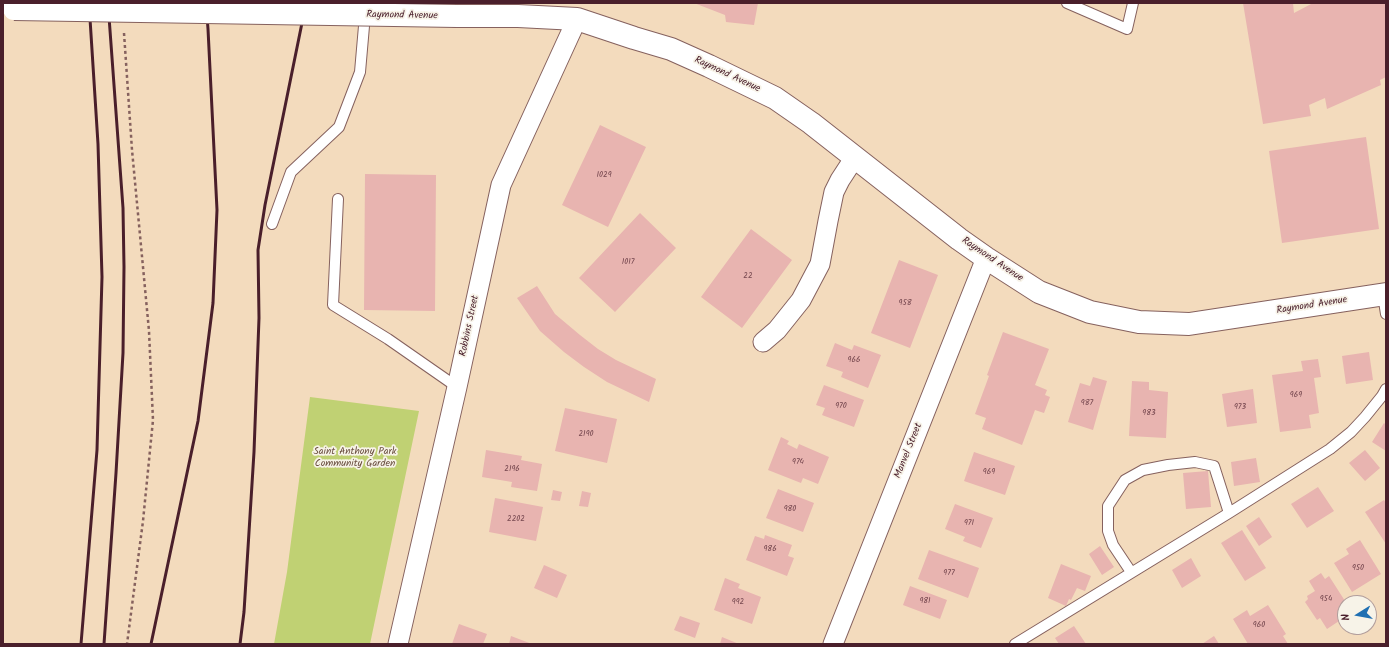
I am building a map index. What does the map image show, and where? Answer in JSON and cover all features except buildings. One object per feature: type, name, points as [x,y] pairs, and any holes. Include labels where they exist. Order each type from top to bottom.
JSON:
[{"type":"street","name":"Raymond Avenue","points":[[9,8],[518,16],[577,19],[671,49],[775,98],[811,123],[959,239],[986,258],[1039,292],[1090,312],[1139,322],[1189,324],[1385,301]]},
{"type":"street","name":"Robbins Street","points":[[398,644],[457,387],[501,185],[577,19]]},
{"type":"street","points":[[763,342],[777,330],[801,300],[820,264],[834,192],[854,157]]},
{"type":"street","name":"Manvel Street","points":[[832,644],[986,258]]},
{"type":"lane","points":[[272,224],[291,172],[339,127],[360,72],[366,3]]},
{"type":"lane","points":[[1067,3],[1127,29],[1133,3]]},
{"type":"lane","points":[[338,199],[333,305],[388,339],[457,387]]},
{"type":"lane","points":[[1015,644],[1229,513],[1330,449],[1351,432],[1365,417],[1386,389]]},
{"type":"lane","points":[[1131,572],[1113,545],[1108,531],[1108,506],[1124,480],[1143,470],[1168,465],[1195,462],[1214,466],[1229,513]]},
{"type":"path","points":[[124,26],[132,150],[149,331],[153,420],[143,521],[127,644]]},
{"type":"green space","name":"Saint Anthony Park Community Garden","points":[[310,397],[419,411],[370,644],[274,644],[287,572]]},
{"type":"railway","points":[[81,644],[97,450],[102,277],[98,144],[89,3]]},
{"type":"railway","points":[[104,644],[123,353],[124,267],[123,208],[108,3]]},
{"type":"railway","points":[[151,644],[198,421],[213,303],[217,210],[206,3]]},
{"type":"railway","points":[[240,644],[244,612],[254,452],[259,318],[258,250],[265,205],[303,18],[309,3]]}]
